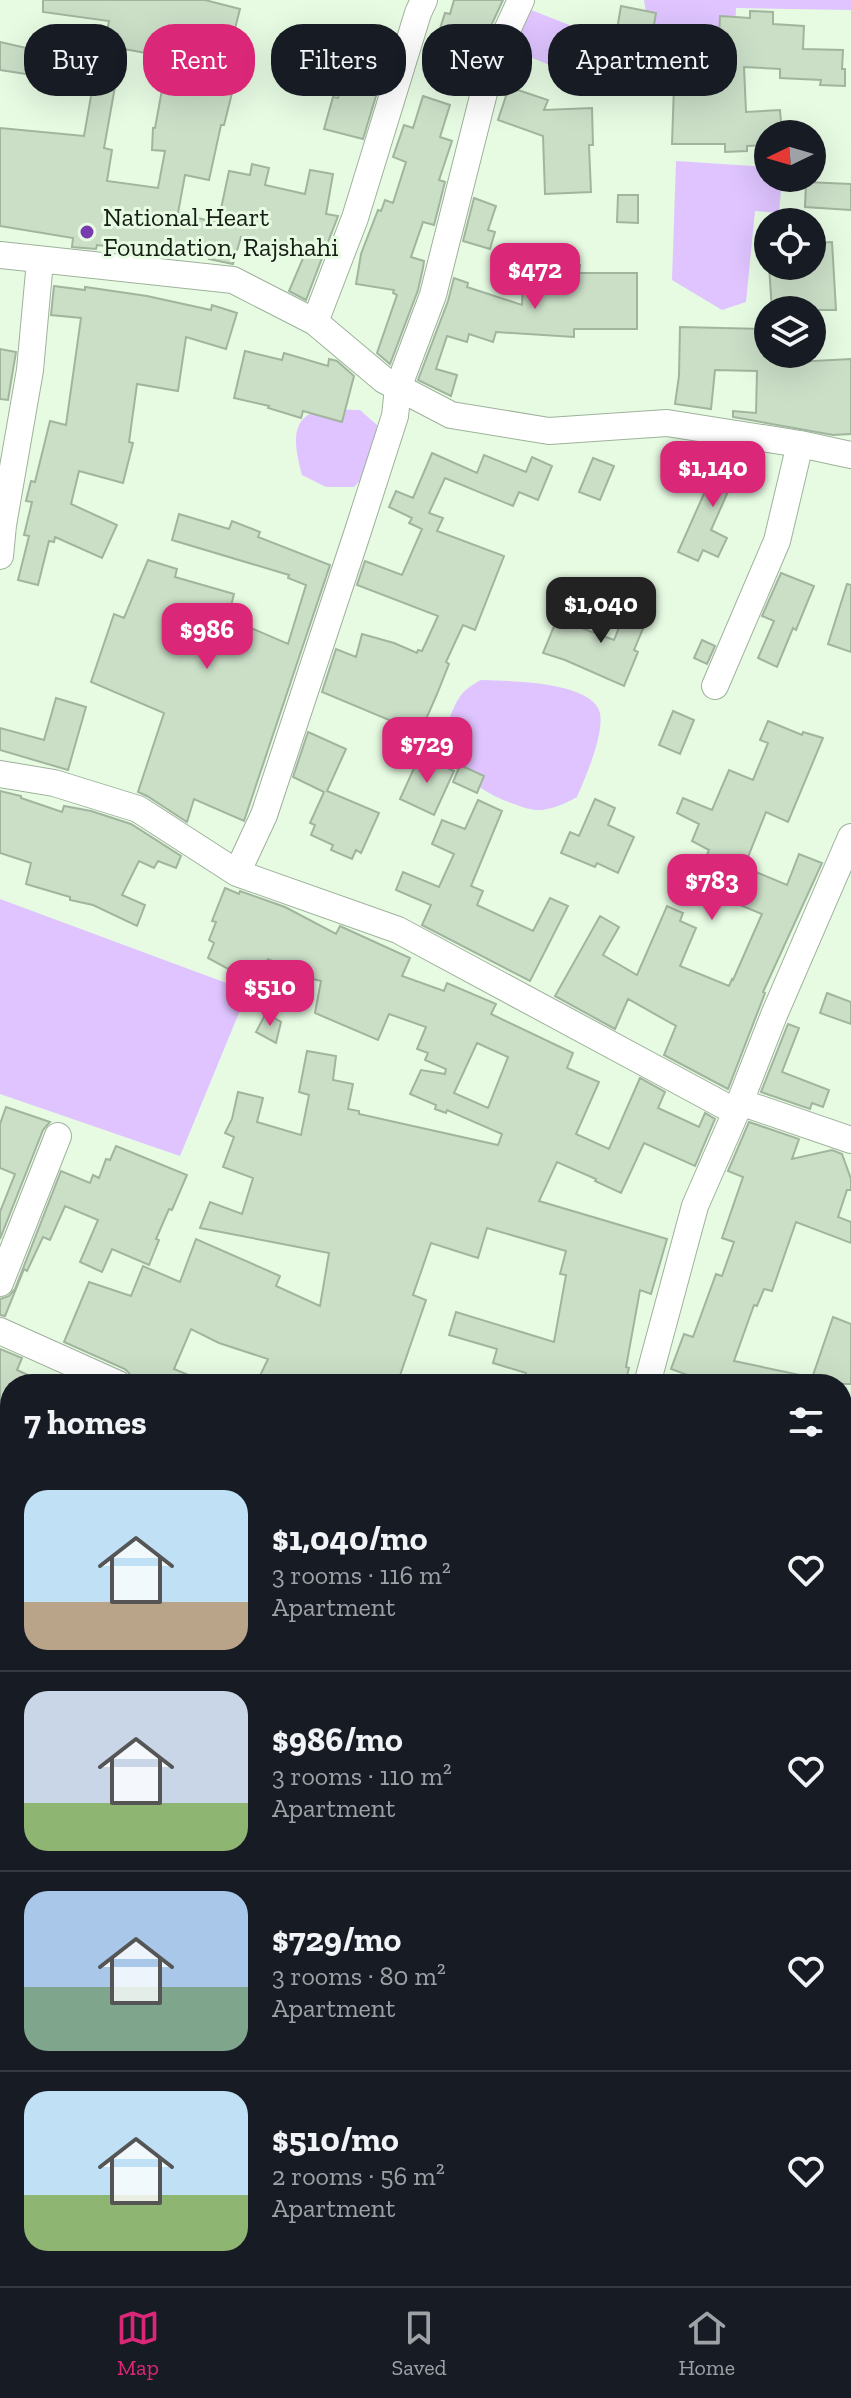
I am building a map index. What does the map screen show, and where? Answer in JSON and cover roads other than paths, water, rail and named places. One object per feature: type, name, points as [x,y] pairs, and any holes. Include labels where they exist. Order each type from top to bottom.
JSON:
[{"type":"street","points":[[315,322],[355,218],[424,0]]},
{"type":"street","points":[[237,873],[264,815],[395,416],[398,388],[433,295],[491,65],[521,0]]},
{"type":"street","points":[[0,255],[233,280],[315,322],[384,380],[451,415],[549,431],[667,423],[851,455]]},
{"type":"street","points":[[0,556],[30,370],[40,261]]},
{"type":"street","points":[[715,686],[777,541],[800,444]]},
{"type":"street","points":[[0,774],[54,783],[138,809],[237,873],[398,930],[738,1107],[851,1140]]},
{"type":"street","points":[[650,1374],[695,1206],[851,837]]},
{"type":"street","points":[[0,1283],[58,1136]]},
{"type":"street","points":[[0,1331],[96,1374]]},
{"type":"place","name":"National Heart Foundation, Rajshahi","points":[[87,232]]}]
